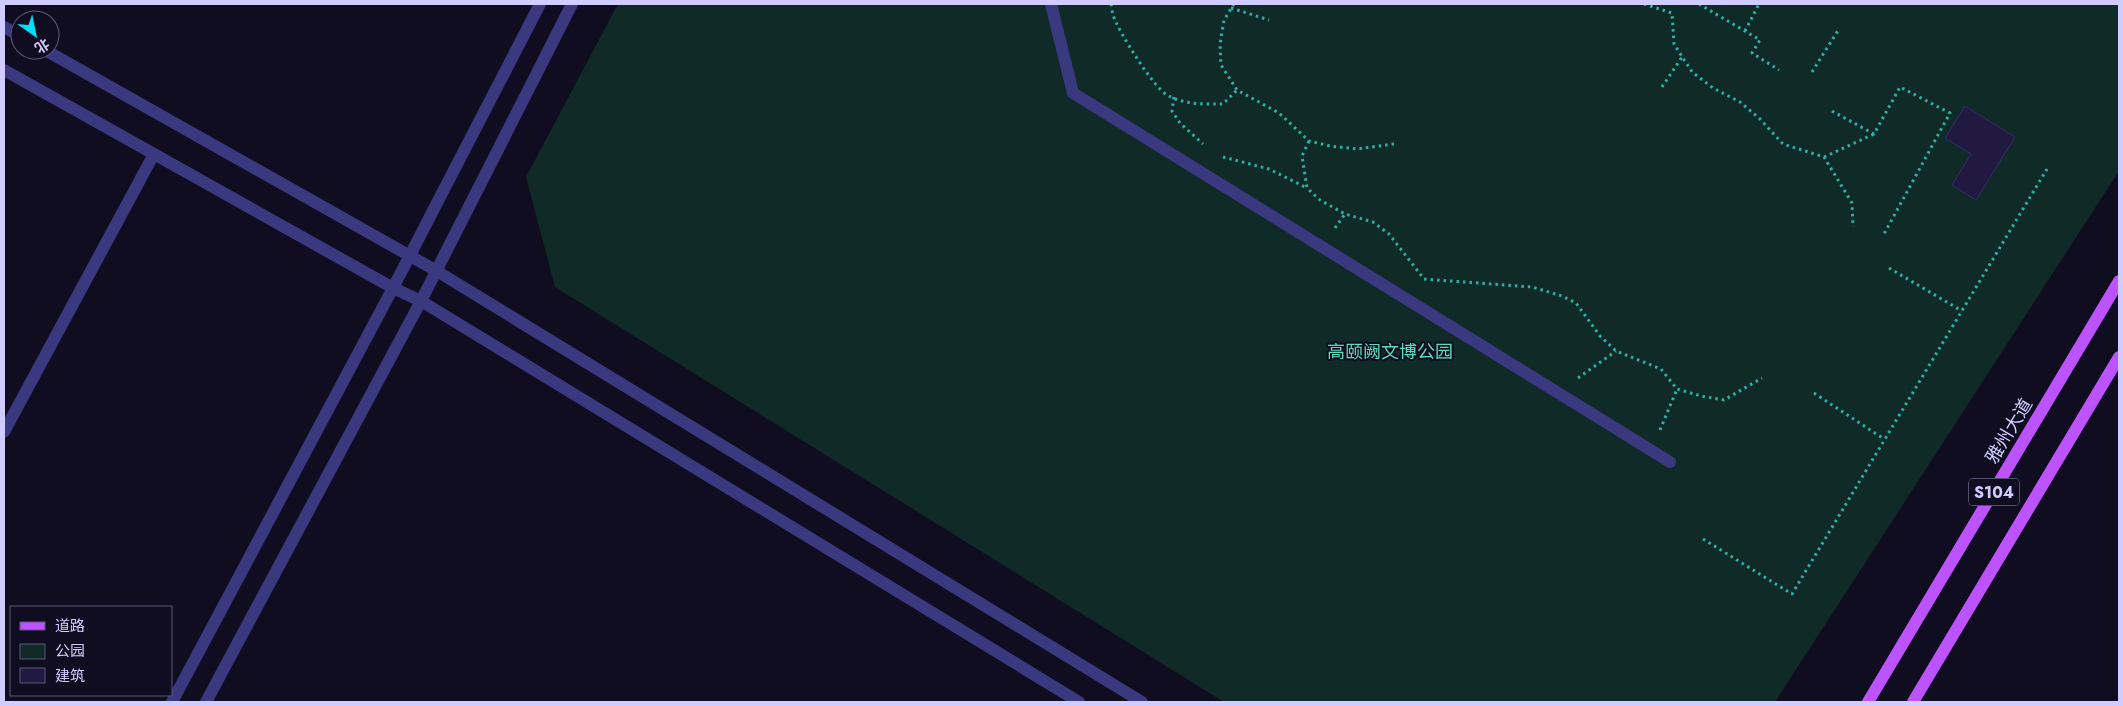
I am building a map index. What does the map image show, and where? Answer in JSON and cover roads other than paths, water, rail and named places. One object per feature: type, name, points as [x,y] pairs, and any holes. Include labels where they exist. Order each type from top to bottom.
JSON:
[{"type":"main road","name":"雅州大道","points":[[1868,702],[2119,281]]},
{"type":"main road","name":"S104","points":[[1913,702],[2119,357]]},
{"type":"street","points":[[172,702],[393,288],[540,4]]},
{"type":"street","points":[[206,702],[421,301],[435,270],[572,4]]},
{"type":"street","points":[[1051,4],[1073,93],[1670,462]]},
{"type":"street","points":[[60,59],[435,270],[1142,702]]},
{"type":"street","points":[[4,70],[393,288],[421,301],[1079,702]]},
{"type":"street","points":[[4,432],[154,154]]},
{"type":"park label","name":"高颐阙文博公园","points":[[1390,352]]}]
